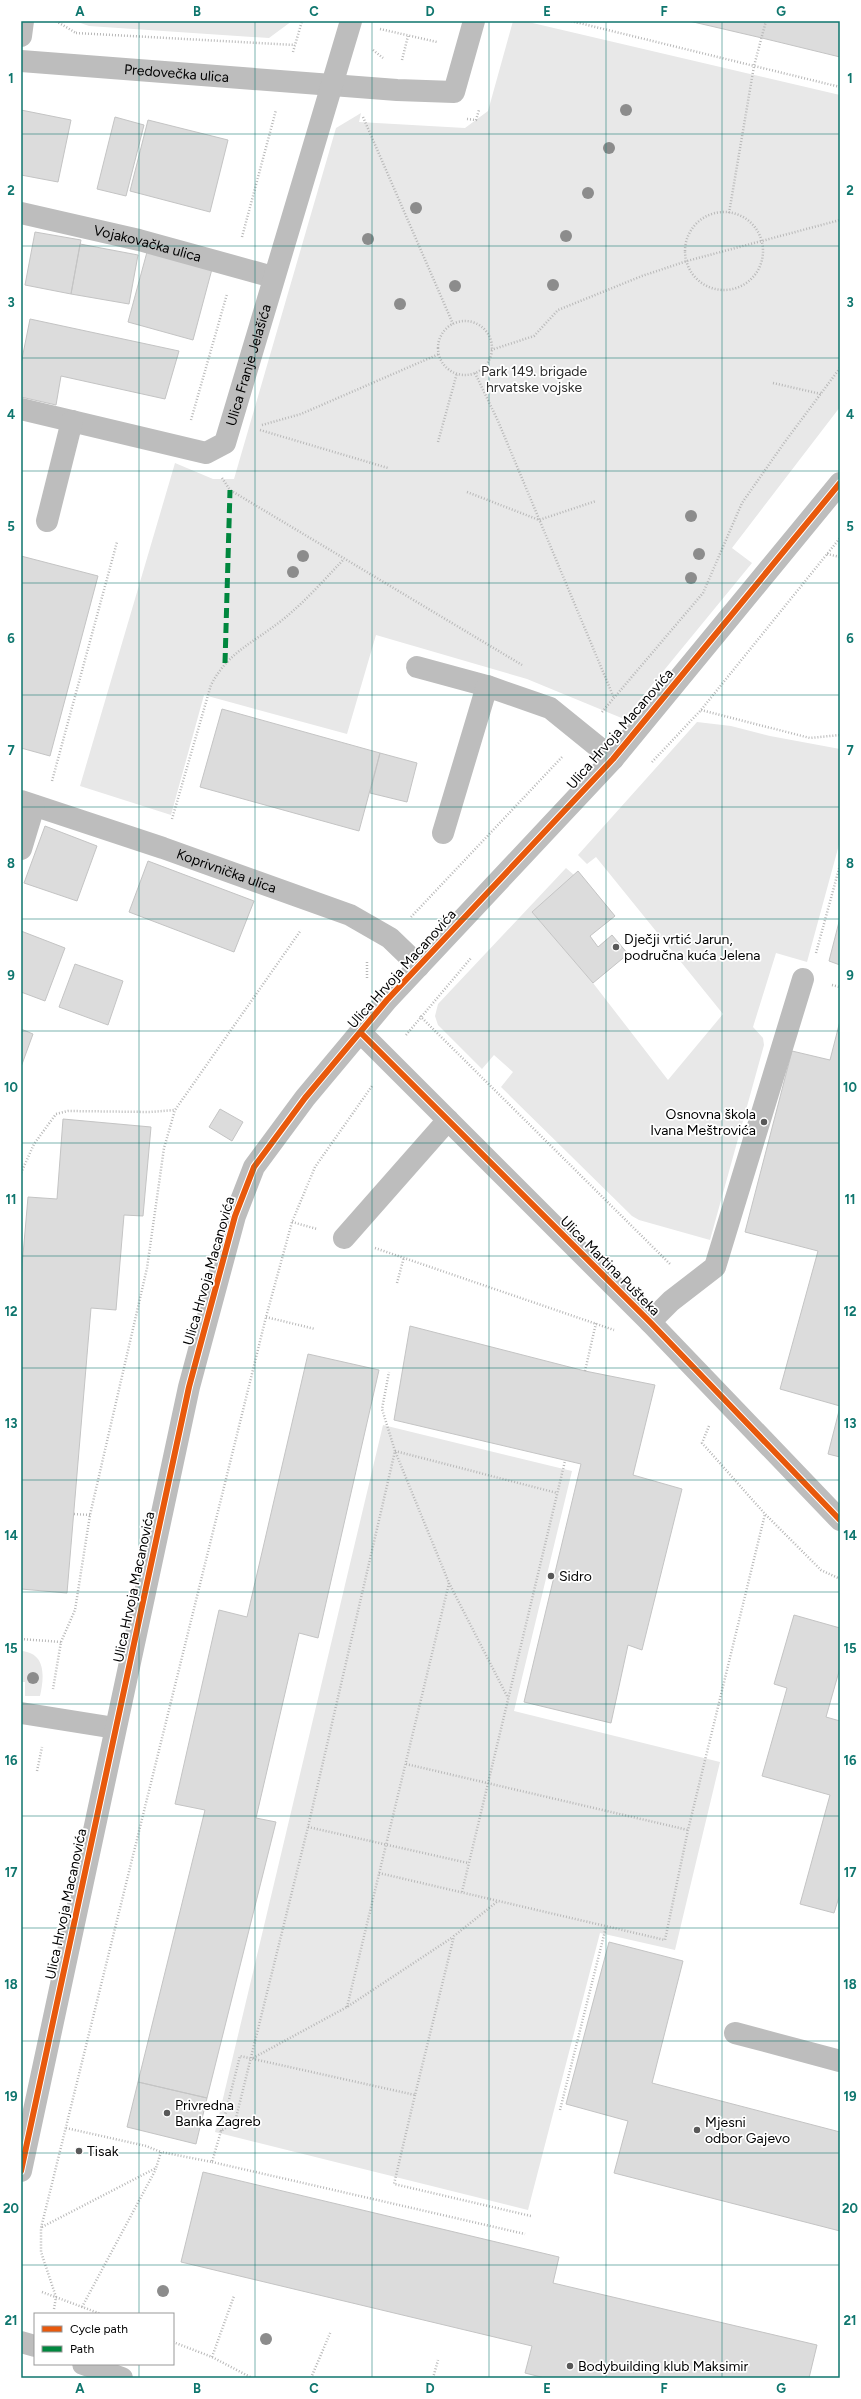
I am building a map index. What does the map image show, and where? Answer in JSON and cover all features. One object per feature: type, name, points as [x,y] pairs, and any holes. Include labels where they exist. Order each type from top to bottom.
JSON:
[{"type":"street","points":[[21,36],[23,21]]},
{"type":"street","points":[[466,49],[474,21]]},
{"type":"street","name":"Ulica Franje Jelašića","points":[[206,453],[225,442],[322,112],[350,23]]},
{"type":"street","name":"Predovečka ulica","points":[[21,61],[454,92],[466,49]]},
{"type":"street","name":"Vojakovačka ulica","points":[[21,213],[132,238],[273,277]]},
{"type":"street","points":[[21,409],[206,453]]},
{"type":"street","points":[[47,521],[72,421]]},
{"type":"street","name":"Ulica Hrvoja Macanovića","points":[[21,2171],[189,1387],[234,1216],[254,1167],[272,1140],[360,1032],[419,966],[613,759],[840,483]]},
{"type":"street","points":[[417,667],[487,686],[550,708],[613,759]]},
{"type":"street","points":[[443,833],[487,686]]},
{"type":"street","points":[[21,849],[33,805]]},
{"type":"street","name":"Koprivnička ulica","points":[[33,805],[163,848],[350,915],[390,938],[419,966]]},
{"type":"street","points":[[650,1322],[672,1301],[715,1267],[803,979]]},
{"type":"street","name":"Ulica Martina Pušteka","points":[[360,1032],[388,1062],[650,1322],[840,1520]]},
{"type":"street","points":[[344,1238],[448,1120]]},
{"type":"street","points":[[21,1714],[115,1728]]},
{"type":"street","points":[[735,2033],[840,2062]]},
{"type":"street","points":[[21,2342],[34,2346]]},
{"type":"street","points":[[86,2365],[122,2378]]},
{"type":"path","points":[[284,81],[302,21]]},
{"type":"path","points":[[571,21],[840,87]]},
{"type":"path","points":[[729,213],[754,66],[766,21]]},
{"type":"path","points":[[350,23],[466,49]]},
{"type":"path","points":[[374,28],[370,46],[386,61]]},
{"type":"path","points":[[76,33],[295,45]]},
{"type":"path","points":[[453,324],[361,113],[277,109],[190,424],[206,453],[230,490],[527,668]]},
{"type":"path","points":[[729,213],[738,214],[749,221],[762,242],[763,255],[760,268],[752,279],[742,287],[729,291],[716,290],[703,285],[694,276],[687,262],[686,240],[693,228],[702,219],[713,214],[729,213]]},
{"type":"path","points":[[491,350],[534,336],[558,310],[642,276],[687,262],[840,220]]},
{"type":"path","points":[[468,320],[477,323],[489,336],[491,350],[488,362],[475,373],[457,373],[443,363],[439,354],[440,338],[445,330],[453,324],[468,320]]},
{"type":"path","points":[[252,428],[301,414],[439,354]]},
{"type":"path","points":[[362,957],[367,962],[584,734],[703,593],[742,503],[784,443],[840,368]]},
{"type":"path","points":[[438,442],[457,373]]},
{"type":"path","points":[[475,373],[498,421],[614,698]]},
{"type":"path","points":[[773,383],[821,394]]},
{"type":"path","points":[[231,421],[388,468]]},
{"type":"path","points":[[466,492],[539,520],[596,501]]},
{"type":"path","points":[[33,805],[117,542]]},
{"type":"path","points":[[827,554],[840,557]]},
{"type":"path","points":[[163,848],[211,684],[220,669],[234,654],[280,621],[305,600],[344,559]]},
{"type":"path","points":[[595,708],[601,712]]},
{"type":"path","points":[[701,710],[810,738],[840,735]]},
{"type":"path","points":[[803,979],[814,961],[840,865]]},
{"type":"path","points":[[60,1642],[75,1610],[90,1515],[148,1268],[164,1148],[175,1110],[302,928]]},
{"type":"path","points":[[54,2309],[56,2297],[41,2252],[41,2228],[266,1317],[292,1222],[315,1167],[420,1016],[667,1259],[678,1274],[672,1301]]},
{"type":"path","points":[[21,1173],[34,1144],[56,1114],[68,1111],[150,1112],[175,1110]]},
{"type":"path","points":[[292,1222],[404,1257],[616,1331]]},
{"type":"path","points":[[397,1282],[404,1257]]},
{"type":"path","points":[[266,1317],[315,1329]]},
{"type":"path","points":[[585,1371],[596,1323]]},
{"type":"path","points":[[389,1372],[382,1409],[395,1451],[448,1583],[508,1698]]},
{"type":"path","points":[[711,1421],[702,1443],[765,1514],[821,1570],[840,1580]]},
{"type":"path","points":[[395,1451],[557,1493]]},
{"type":"path","points":[[221,2131],[235,2122],[252,2058],[308,1827],[395,1451]]},
{"type":"path","points":[[462,1892],[565,1461]]},
{"type":"path","points":[[74,1514],[90,1515]]},
{"type":"path","points":[[379,1873],[665,1940],[688,1830],[765,1514]]},
{"type":"path","points":[[347,2007],[448,1583]]},
{"type":"path","points":[[406,1764],[488,1785],[688,1830]]},
{"type":"path","points":[[308,1827],[468,1863]]},
{"type":"path","points":[[252,2058],[347,2007],[454,1936],[499,1901]]},
{"type":"path","points":[[560,2110],[606,1927]]},
{"type":"path","points":[[454,1936],[394,2184],[531,2216]]},
{"type":"path","points":[[212,2162],[240,2056],[415,2095]]},
{"type":"path","points":[[66,2128],[146,2146],[161,2152],[212,2162],[526,2234]]},
{"type":"path","points":[[82,2307],[156,2168],[161,2152]]},
{"type":"path","points":[[41,2228],[156,2168]]},
{"type":"path","points":[[42,2292],[98,2313]]},
{"type":"path","points":[[212,2357],[234,2296]]},
{"type":"path","points":[[311,2378],[331,2331]]},
{"type":"path","points":[[174,2342],[212,2357],[252,2378]]},
{"type":"path","points":[[433,2378],[438,2360]]},
{"type":"green space","points":[[75,21],[292,21],[269,38],[89,26]]},
{"type":"green space","name":"Park 149. brigade hrvatske vojske","points":[[513,21],[524,21],[840,95],[840,407],[732,548],[752,563],[624,719],[527,679],[376,635],[347,734],[204,695],[171,815],[80,786],[175,463],[213,479],[234,479],[336,128],[361,113],[359,122],[465,128],[488,111]]},
{"type":"green space","points":[[697,722],[731,726],[770,736],[840,749],[840,841],[807,962],[776,953],[753,1027],[763,1038],[764,1045],[710,1240],[639,1220],[632,1216],[501,1087],[513,1072],[494,1055],[482,1069],[438,1025],[435,1016],[438,1004],[566,868],[574,875],[532,912],[593,983],[668,1080],[723,1014],[596,857],[587,864],[578,855]]},
{"type":"green space","points":[[383,1425],[572,1471],[514,1711],[720,1762],[675,1950],[600,1933],[528,2210],[215,2132]]},
{"type":"green space","points":[[21,1651],[36,1656],[42,1668],[43,1674],[40,1696],[25,1696],[25,1682],[21,1682]]},
{"type":"building","points":[[689,21],[840,21],[840,57],[762,38]]},
{"type":"building","points":[[21,110],[71,120],[58,182],[21,175]]},
{"type":"building","points":[[115,117],[144,125],[126,196],[97,189]]},
{"type":"building","points":[[148,120],[228,140],[210,212],[130,191]]},
{"type":"building","points":[[35,232],[81,240],[71,294],[25,285]]},
{"type":"building","points":[[80,244],[138,255],[129,304],[71,294]]},
{"type":"building","points":[[147,252],[212,269],[193,340],[128,322]]},
{"type":"building","points":[[30,319],[179,351],[165,399],[61,376],[56,405],[21,397],[21,364]]},
{"type":"building","points":[[21,556],[98,576],[50,756],[21,748]]},
{"type":"building","points":[[222,709],[380,753],[359,831],[200,787]]},
{"type":"building","points":[[380,753],[417,763],[407,802],[370,793]]},
{"type":"building","points":[[45,826],[97,846],[77,901],[24,883]]},
{"type":"building","points":[[148,861],[254,901],[234,952],[129,912]]},
{"type":"building","points":[[578,871],[615,916],[590,936],[598,947],[612,935],[628,954],[593,983],[532,912]]},
{"type":"building","points":[[840,918],[840,965],[829,961]]},
{"type":"building","points":[[21,931],[65,948],[45,1001],[21,992]]},
{"type":"building","points":[[75,964],[123,981],[108,1025],[59,1007]]},
{"type":"building","points":[[840,1021],[840,1406],[780,1389],[818,1251],[745,1232],[792,1051],[830,1060]]},
{"type":"building","points":[[21,1029],[33,1034],[21,1067]]},
{"type":"building","points":[[220,1109],[243,1122],[232,1141],[209,1127]]},
{"type":"building","points":[[63,1119],[151,1127],[143,1216],[124,1215],[116,1310],[91,1308],[67,1593],[21,1589],[21,1278],[28,1197],[57,1199]]},
{"type":"building","points":[[410,1326],[585,1371],[655,1385],[633,1475],[682,1489],[642,1650],[628,1645],[611,1723],[524,1702],[581,1464],[394,1420]]},
{"type":"building","points":[[308,1354],[379,1370],[318,1638],[299,1633],[256,1818],[276,1822],[207,2098],[138,2082],[205,1810],[175,1804],[219,1610],[247,1617]]},
{"type":"building","points":[[840,1407],[840,1457],[828,1454]]},
{"type":"building","points":[[794,1615],[840,1628],[840,1668],[826,1717],[840,1721],[840,1894],[834,1913],[800,1904],[830,1795],[762,1776],[787,1688],[774,1684]]},
{"type":"building","points":[[609,1942],[683,1961],[652,2083],[840,2132],[840,2231],[614,2173],[628,2121],[566,2104]]},
{"type":"building","name":"Privredna Banka Zagreb","points":[[138,2082],[207,2098],[196,2144],[127,2127]]},
{"type":"building","points":[[203,2172],[559,2257],[553,2283],[817,2345],[809,2378],[545,2378],[525,2373],[532,2346],[181,2262]]},
{"type":"marked path","points":[[225,663],[230,490]]},
{"type":"cycle path","points":[[21,2171],[189,1387],[235,1216],[254,1167],[305,1098],[387,1000],[613,759],[840,483]]},
{"type":"cycle path","points":[[360,1032],[650,1322],[840,1520]]},
{"type":"place","name":"Dječji vrtić Jarun, područna kuća Jelena","points":[[616,947]]},
{"type":"place","name":"Osnovna škola Ivana Meštrovića","points":[[764,1122]]},
{"type":"place","name":"Sidro","points":[[551,1576]]},
{"type":"place","name":"Privredna Banka Zagreb","points":[[167,2113]]},
{"type":"place","name":"Mjesni odbor Gajevo","points":[[697,2130]]},
{"type":"place","name":"Tisak","points":[[79,2151]]},
{"type":"place","name":"Bodybuilding klub Maksimir","points":[[570,2366]]}]
